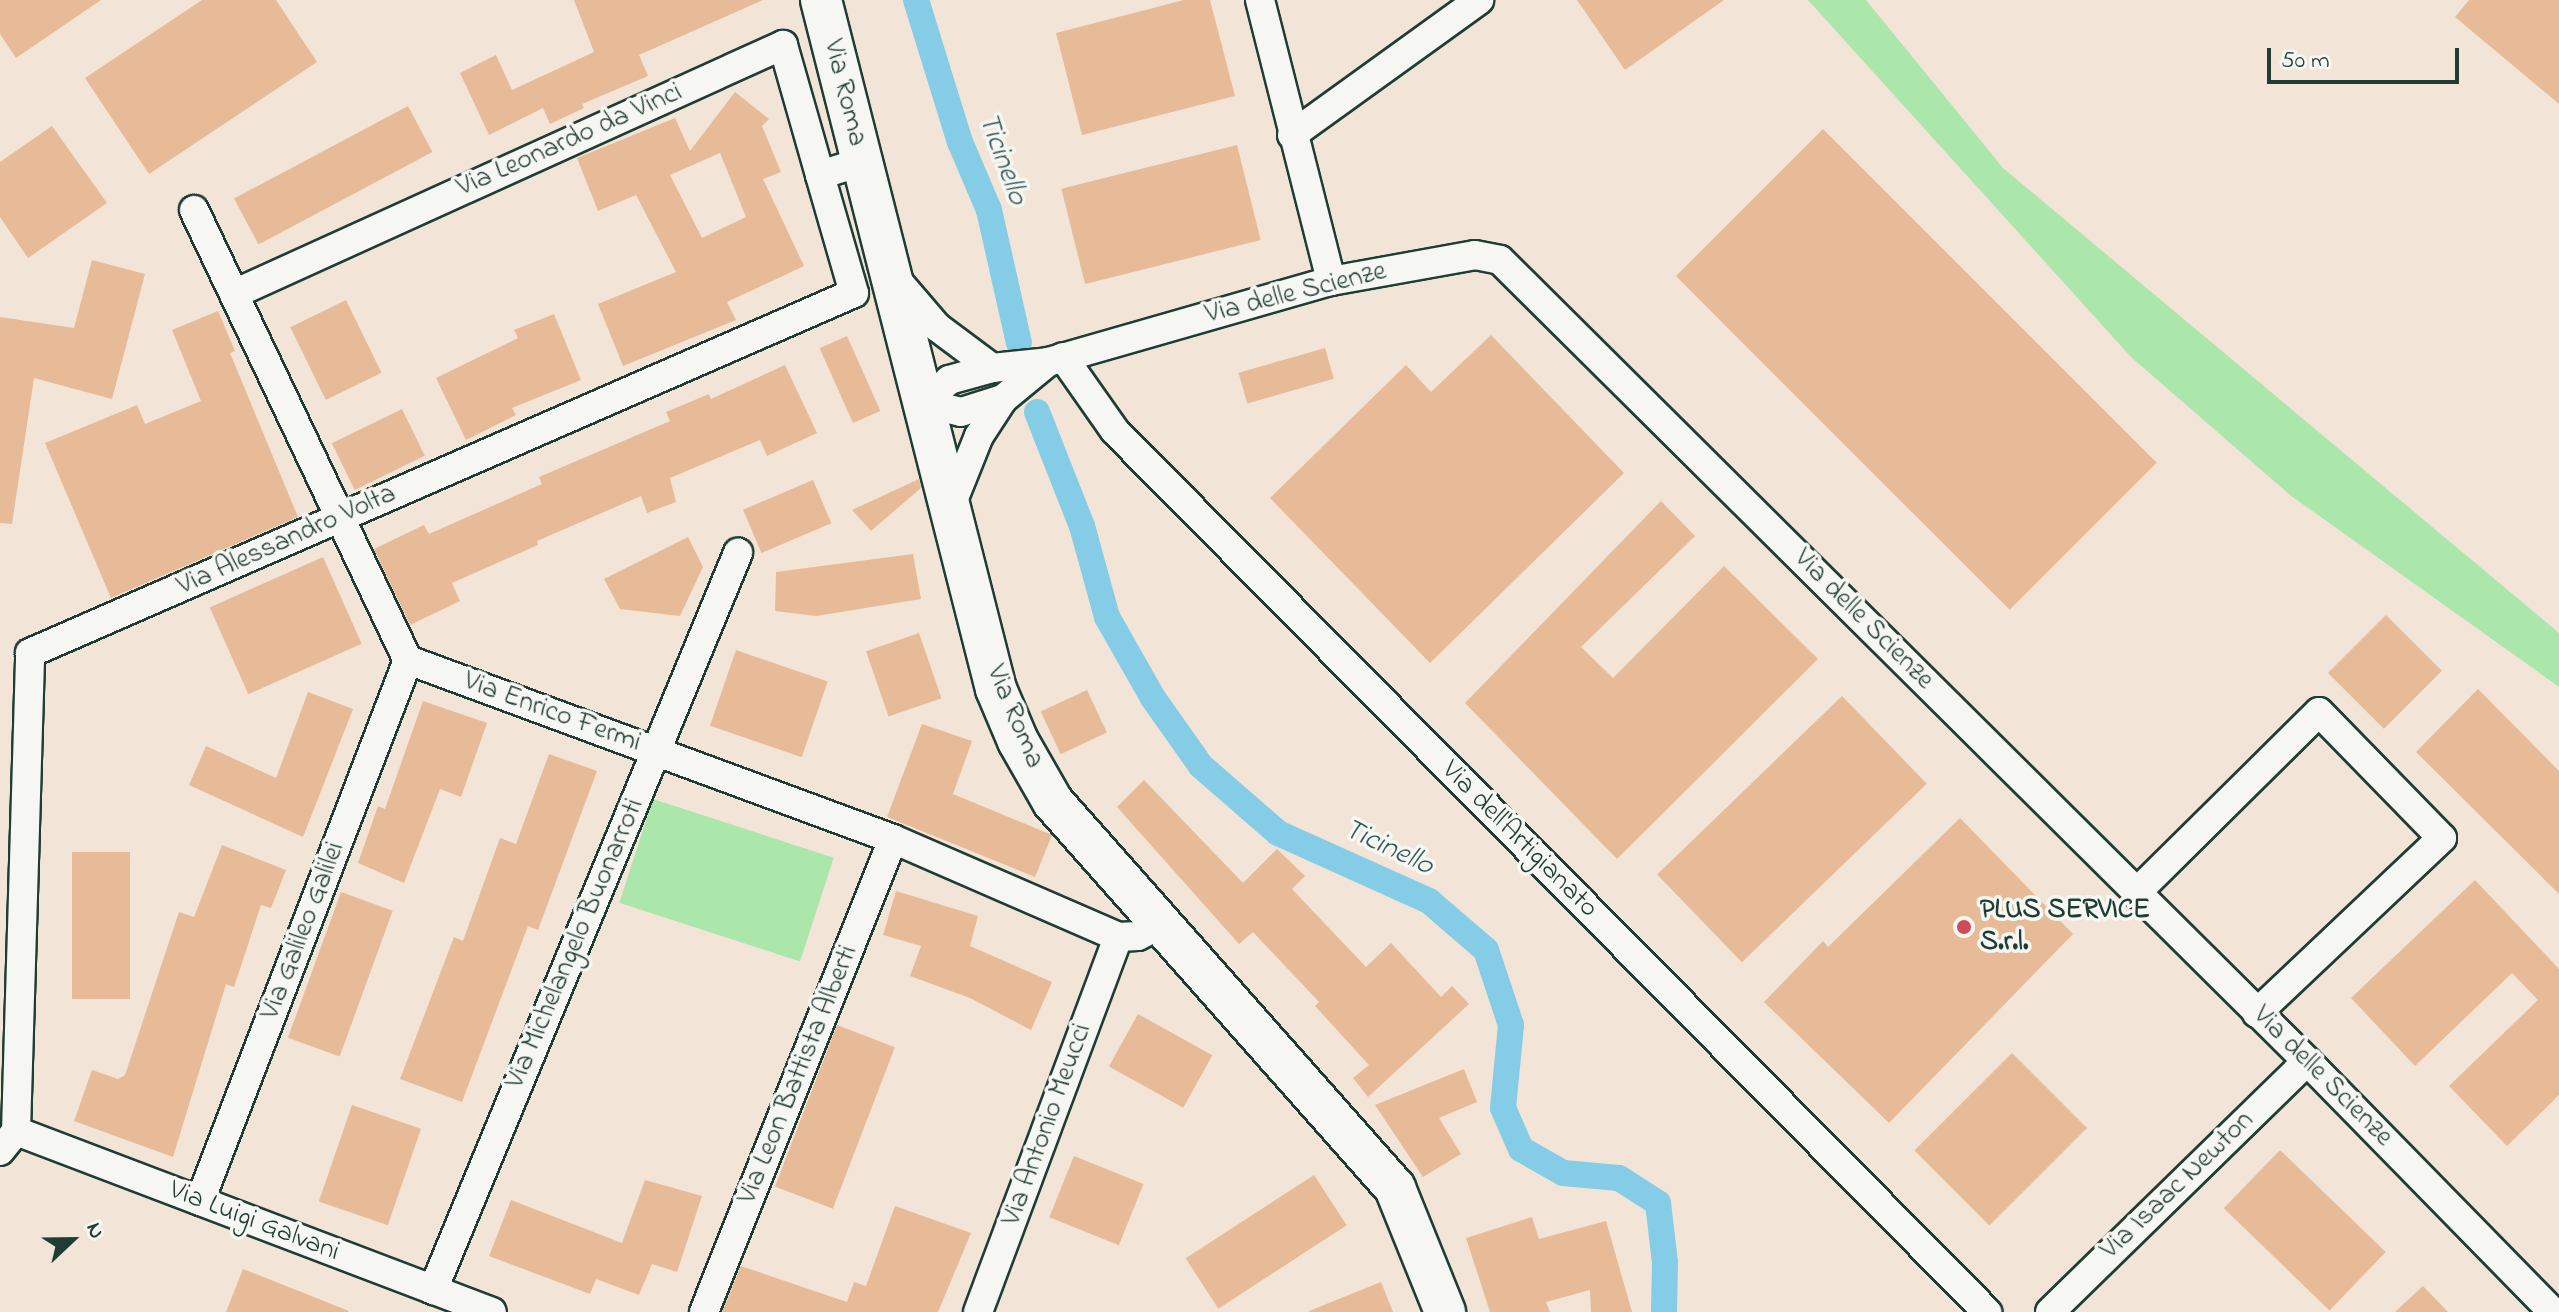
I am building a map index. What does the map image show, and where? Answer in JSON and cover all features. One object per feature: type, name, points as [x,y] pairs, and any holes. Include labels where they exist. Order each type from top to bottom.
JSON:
[{"type":"street","name":"Via Roma","points":[[821,0],[996,689],[1018,741],[1053,802],[1395,1188],[1445,1312]]},
{"type":"street","points":[[1260,0],[1331,281]]},
{"type":"street","points":[[1292,135],[1479,0]]},
{"type":"street","name":"Via Leonardo da Vinci","points":[[234,294],[783,45],[820,175]]},
{"type":"street","points":[[820,175],[861,162]]},
{"type":"street","name":"Via Alessandro Volta","points":[[8,1141],[30,653],[854,293],[820,175]]},
{"type":"street","points":[[194,210],[408,660]]},
{"type":"street","name":"Via delle Scienze","points":[[923,403],[949,380],[992,368],[1056,360],[1331,281],[1475,255],[1500,260],[2307,1061],[2553,1312]]},
{"type":"street","points":[[890,272],[937,327],[992,368]]},
{"type":"street","name":"Via delle Scienze","points":[[923,403],[961,412],[1003,399],[1056,360]]},
{"type":"street","name":"Via dell'Artigianato","points":[[1056,360],[1115,431],[1987,1312]]},
{"type":"street","name":"Via delle Scienze","points":[[950,508],[979,436],[1003,399]]},
{"type":"street","name":"Via Michelangelo Buonarroti","points":[[433,1290],[738,553]]},
{"type":"street","name":"Via Enrico Fermi","points":[[408,660],[893,839],[1118,937]]},
{"type":"street","name":"Via Galileo Galilei","points":[[200,1201],[408,660]]},
{"type":"street","points":[[2136,893],[2319,712],[2442,838],[2257,1013]]},
{"type":"street","name":"Via Leon Battista Alberti","points":[[704,1312],[893,839]]},
{"type":"street","points":[[1118,937],[1138,936],[1160,925]]},
{"type":"street","name":"Via Antonio Meucci","points":[[978,1312],[1118,937]]},
{"type":"street","name":"Via Isaac Newton","points":[[2050,1312],[2307,1061]]},
{"type":"street","name":"Via Luigi Galvani","points":[[8,1141],[200,1201],[492,1312]]},
{"type":"green space","points":[[1808,0],[1866,0],[2003,168],[2559,633],[2559,687],[2290,495],[2131,357]]},
{"type":"green space","points":[[653,799],[834,858],[800,961],[619,903]]},
{"type":"building","points":[[0,0],[101,0],[16,58],[0,34]]},
{"type":"building","points":[[202,0],[276,0],[317,62],[149,174],[85,78]]},
{"type":"building","points":[[574,0],[763,0],[639,55],[648,76],[582,104],[584,108],[550,124],[543,108],[489,135],[460,73],[496,55],[512,90],[594,52]]},
{"type":"building","points":[[1184,0],[1210,0],[1235,96],[1082,135],[1056,33]]},
{"type":"building","points":[[1577,0],[1724,0],[1625,70]]},
{"type":"building","points":[[2469,0],[2559,0],[2559,104],[2455,17]]},
{"type":"building","points":[[735,92],[769,119],[762,126],[781,172],[763,179],[804,266],[727,302],[736,320],[623,366],[598,304],[676,272],[636,195],[598,211],[577,158],[675,118],[690,151]],"holes":[[[720,153],[746,217],[702,238],[670,175]]]},
{"type":"building","points":[[408,106],[432,152],[258,244],[234,198]]},
{"type":"building","points":[[52,126],[107,203],[28,258],[0,217],[0,162]]},
{"type":"building","points":[[1823,129],[2157,463],[2010,610],[1676,276]]},
{"type":"building","points":[[1237,145],[1261,240],[1085,284],[1061,189]]},
{"type":"building","points":[[92,260],[145,274],[112,399],[34,378],[12,524],[0,523],[0,317],[74,328]]},
{"type":"building","points":[[346,300],[382,373],[326,400],[290,327]]},
{"type":"building","points":[[218,311],[235,351],[230,353],[298,517],[111,598],[45,443],[137,405],[145,424],[201,401],[172,330]]},
{"type":"building","points":[[554,314],[581,380],[512,408],[516,415],[466,440],[436,378],[518,338],[514,330]]},
{"type":"building","points":[[1491,335],[1624,473],[1430,663],[1270,498],[1406,365],[1431,392]]},
{"type":"building","points":[[847,336],[880,411],[853,423],[820,348]]},
{"type":"building","points":[[1325,348],[1334,379],[1247,404],[1238,373]]},
{"type":"building","points":[[785,365],[817,433],[767,456],[760,440],[670,478],[676,502],[647,513],[641,496],[537,541],[538,545],[452,583],[460,601],[410,625],[374,549],[424,525],[429,534],[542,484],[539,477],[670,421],[666,412],[709,394],[711,399]]},
{"type":"building","points":[[402,409],[425,456],[355,490],[332,443]]},
{"type":"building","points":[[919,479],[921,488],[871,531],[852,510]]},
{"type":"building","points":[[813,480],[831,523],[761,553],[743,510]]},
{"type":"building","points":[[1661,501],[1695,536],[1581,647],[1613,678],[1724,566],[1818,659],[1617,859],[1465,703]]},
{"type":"building","points":[[688,537],[703,567],[680,616],[620,609],[604,579]]},
{"type":"building","points":[[913,554],[921,599],[816,616],[775,611],[776,572]]},
{"type":"building","points":[[323,557],[362,644],[248,694],[210,607]]},
{"type":"building","points":[[2386,615],[2442,671],[2384,729],[2328,673]]},
{"type":"building","points":[[919,633],[941,698],[889,716],[866,651]]},
{"type":"building","points":[[736,650],[828,682],[802,757],[710,726]]},
{"type":"building","points":[[2478,689],[2559,771],[2559,894],[2416,752]]},
{"type":"building","points":[[1087,690],[1107,733],[1061,754],[1041,712]]},
{"type":"building","points":[[308,692],[353,709],[303,837],[189,785],[206,746],[276,778]]},
{"type":"building","points":[[1842,696],[1927,784],[1742,962],[1657,875]]},
{"type":"building","points":[[423,701],[487,723],[461,797],[440,789],[404,883],[358,863],[378,806],[385,809]]},
{"type":"building","points":[[922,724],[972,741],[953,794],[1052,835],[1035,877],[887,817]]},
{"type":"building","points":[[549,754],[597,771],[538,930],[528,926],[462,1102],[400,1079],[454,937],[463,941],[500,838],[516,844]]},
{"type":"building","points":[[1144,780],[1243,883],[1277,849],[1305,876],[1292,889],[1366,967],[1391,943],[1441,997],[1452,986],[1469,1004],[1368,1097],[1353,1078],[1369,1065],[1315,1006],[1319,1002],[1253,932],[1239,944],[1117,807]]},
{"type":"building","points":[[1960,818],[2073,934],[1889,1123],[1764,1002],[1823,941],[1828,947]]},
{"type":"building","points":[[222,845],[286,870],[271,908],[261,905],[234,987],[226,984],[173,1157],[74,1121],[92,1070],[118,1079],[125,1075],[179,912],[194,917]]},
{"type":"building","points":[[72,852],[130,852],[130,999],[72,999]]},
{"type":"building","points":[[2475,880],[2559,969],[2559,1095],[2507,1146],[2449,1086],[2538,1000],[2512,973],[2415,1066],[2351,998]]},
{"type":"building","points":[[896,891],[978,916],[970,946],[1052,982],[1031,1030],[970,998],[910,976],[921,946],[883,935]]},
{"type":"building","points":[[341,892],[393,911],[340,1056],[288,1038]]},
{"type":"building","points":[[1138,1014],[1212,1055],[1183,1108],[1109,1066]]},
{"type":"building","points":[[837,1025],[895,1047],[833,1209],[775,1187]]},
{"type":"building","points":[[2012,1053],[2087,1128],[1989,1226],[1914,1151]]},
{"type":"building","points":[[1464,1069],[1477,1102],[1439,1118],[1461,1154],[1423,1177],[1375,1105]]},
{"type":"building","points":[[352,1105],[421,1129],[388,1225],[319,1201]]},
{"type":"building","points":[[2280,1150],[2386,1252],[2329,1310],[2224,1208]]},
{"type":"building","points":[[1074,1156],[1144,1184],[1119,1245],[1049,1217]]},
{"type":"building","points":[[1314,1175],[1347,1225],[1218,1309],[1186,1258]]},
{"type":"building","points":[[645,1180],[702,1196],[677,1272],[652,1264],[639,1295],[596,1279],[590,1294],[489,1256],[511,1200],[622,1243]]},
{"type":"building","points":[[895,1206],[971,1233],[938,1312],[722,1312],[741,1266],[847,1302],[854,1282],[866,1286]]},
{"type":"building","points":[[1532,1217],[1539,1239],[1606,1221],[1632,1312],[1591,1312],[1590,1290],[1546,1302],[1550,1312],[1490,1312],[1466,1238]]},
{"type":"building","points":[[243,1269],[349,1311],[226,1312]]},
{"type":"building","points":[[1381,1282],[1393,1312],[1309,1312],[1309,1311]]},
{"type":"building","points":[[2423,1286],[2448,1312],[2395,1312]]},
{"type":"waterway","name":"Ticinello","points":[[916,0],[960,142],[989,210],[1019,343]]},
{"type":"waterway","name":"Ticinello","points":[[1037,412],[1082,526],[1107,617],[1153,698],[1201,766],[1278,833],[1429,901],[1486,950],[1511,1025],[1503,1108],[1521,1149],[1563,1173],[1619,1178],[1658,1203],[1665,1263],[1664,1312]]},
{"type":"place","name":"PLUS SERVICE S.r.l.","points":[[1964,927]]}]
